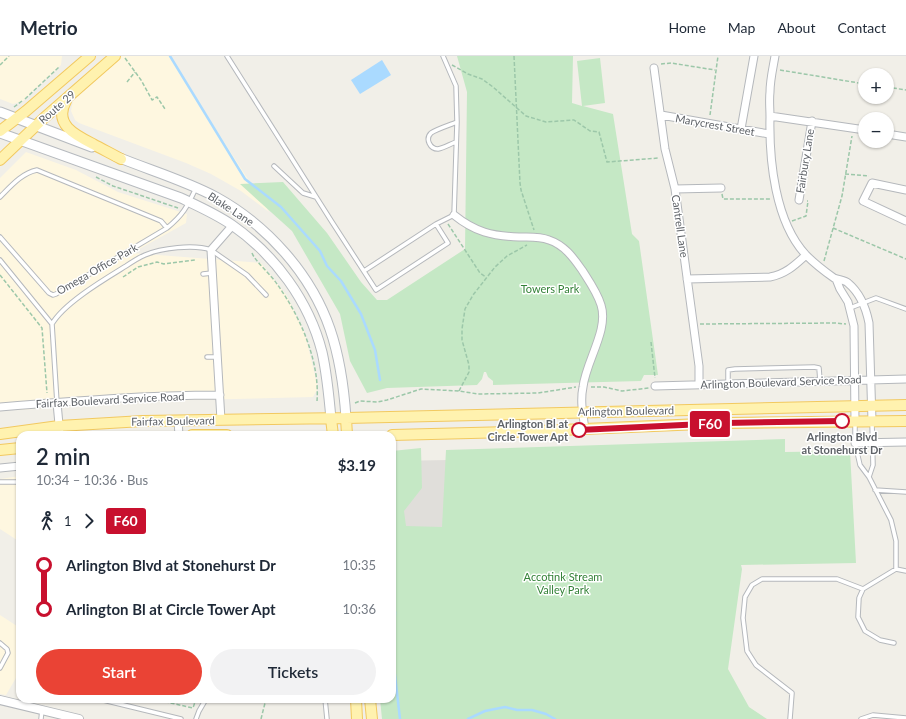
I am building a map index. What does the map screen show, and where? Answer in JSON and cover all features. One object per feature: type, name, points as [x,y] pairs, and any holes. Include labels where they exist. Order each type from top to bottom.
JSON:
[{"type":"main road","name":"Route 29","points":[[0,132],[90,56]]},
{"type":"main road","name":"Route 29","points":[[0,160],[36,125],[120,57]]},
{"type":"main road","points":[[69,97],[62,112],[63,120],[70,131],[121,159]]},
{"type":"main road","name":"Blake Lane","points":[[0,112],[196,188],[228,205],[257,225],[282,249],[306,280],[328,323],[341,374],[346,418]]},
{"type":"main road","name":"Blake Lane","points":[[0,132],[189,202],[206,210],[232,226],[250,240],[276,265],[293,288],[306,310],[321,351],[327,382],[332,431]]},
{"type":"main road","name":"Arlington Boulevard","points":[[346,418],[906,405]]},
{"type":"main road","points":[[346,418],[347,431]]},
{"type":"main road","name":"Fairfax Boulevard","points":[[59,431],[115,423],[346,418]]},
{"type":"main road","name":"Arlington Boulevard","points":[[396,435],[730,423],[906,421]]},
{"type":"main road","name":"Fairfax Boulevard","points":[[0,434],[16,433]]},
{"type":"main road","points":[[0,450],[16,448]]},
{"type":"main road","points":[[356,703],[357,719]]},
{"type":"main road","points":[[370,703],[372,719]]},
{"type":"street","points":[[742,129],[754,56]]},
{"type":"street","points":[[775,56],[769,93],[769,134],[773,170],[783,216],[797,244],[806,255],[836,278],[847,282],[867,310],[869,323],[872,421]]},
{"type":"street","name":"Cantrell Lane","points":[[656,66],[667,157],[675,189],[698,366],[699,384]]},
{"type":"street","name":"Marycrest Street","points":[[661,115],[769,134]]},
{"type":"street","points":[[770,116],[858,129]]},
{"type":"street","name":"Fairbury Lane","points":[[799,200],[812,121]]},
{"type":"street","points":[[894,135],[906,137]]},
{"type":"street","points":[[906,190],[872,183],[863,201],[906,221]]},
{"type":"street","points":[[675,189],[721,188]]},
{"type":"street","points":[[454,215],[473,228],[491,235],[540,237],[552,241],[563,247],[577,262],[590,281],[599,298],[603,312],[602,327],[590,358],[583,386],[581,401],[585,429]]},
{"type":"street","points":[[221,420],[211,250],[232,226]]},
{"type":"street","points":[[687,279],[770,277],[781,275],[806,255]]},
{"type":"street","points":[[836,278],[840,289],[848,302],[854,326],[855,421]]},
{"type":"street","name":"Arlington Boulevard Service Road","points":[[655,386],[906,379]]},
{"type":"street","name":"Fairfax Boulevard Service Road","points":[[0,407],[73,400],[220,395]]},
{"type":"street","points":[[58,402],[59,431]]},
{"type":"street","points":[[178,421],[179,431]]},
{"type":"street","points":[[855,443],[906,442]]},
{"type":"street","points":[[0,468],[16,466]]},
{"type":"street","points":[[0,700],[16,701]]},
{"type":"street","points":[[24,703],[42,715],[79,719]]},
{"type":"lane","points":[[227,56],[376,290],[448,243],[436,224]]},
{"type":"lane","points":[[364,271],[436,224],[454,215],[457,122],[456,86],[443,56]]},
{"type":"lane","points":[[456,142],[439,149],[433,148],[429,143],[428,138],[431,134],[457,122]]},
{"type":"lane","points":[[274,166],[303,192],[316,197]]},
{"type":"lane","points":[[0,197],[22,176],[37,170],[160,221],[167,228]]},
{"type":"lane","name":"Omega Office Park","points":[[0,237],[49,293],[53,295],[167,228],[181,215],[196,188]]},
{"type":"lane","points":[[52,324],[58,315],[102,280],[144,255],[162,250],[204,248],[211,250],[247,275],[266,295]]},
{"type":"lane","points":[[0,260],[52,324],[58,402]]},
{"type":"lane","points":[[203,274],[212,273]]},
{"type":"lane","points":[[850,308],[876,298],[906,309]]},
{"type":"lane","points":[[207,357],[218,357]]},
{"type":"lane","points":[[728,384],[728,370],[735,369],[814,367],[819,368],[820,381]]},
{"type":"lane","points":[[855,421],[855,443],[860,465],[869,478],[891,520],[896,541],[896,569]]},
{"type":"lane","points":[[869,478],[873,465],[872,421]]},
{"type":"lane","points":[[0,482],[16,482]]},
{"type":"lane","points":[[875,490],[906,492]]},
{"type":"lane","points":[[894,643],[880,640],[865,631],[858,617],[859,598],[863,589],[896,569],[906,571]]},
{"type":"lane","points":[[790,719],[792,693],[756,665],[747,651],[743,618],[745,597],[752,585],[762,579],[837,579],[863,589]]},
{"type":"lane","points":[[0,643],[7,649],[8,653],[0,668]]},
{"type":"lane","points":[[115,703],[181,719]]},
{"type":"lane","points":[[196,719],[203,703]]},
{"type":"lane","points":[[325,703],[327,719]]},
{"type":"lane","points":[[861,719],[873,715],[906,718]]},
{"type":"path","points":[[0,65],[9,56]]},
{"type":"path","points":[[710,114],[718,56]]},
{"type":"path","points":[[120,57],[135,72],[152,100],[158,97],[165,110]]},
{"type":"path","points":[[656,66],[671,63],[716,70]]},
{"type":"path","points":[[447,65],[454,65],[468,74],[482,79],[526,116],[546,122],[574,120],[590,131],[599,132],[607,162],[667,157]]},
{"type":"path","points":[[14,107],[23,101],[58,67]]},
{"type":"path","points":[[779,70],[858,83]]},
{"type":"path","points":[[127,82],[135,72]]},
{"type":"path","points":[[894,88],[906,90]]},
{"type":"path","points":[[825,260],[842,196],[852,134]]},
{"type":"path","points":[[845,174],[872,176]]},
{"type":"path","points":[[723,199],[769,199]]},
{"type":"path","points":[[794,220],[806,216],[808,201]]},
{"type":"path","points":[[445,219],[480,273],[486,277]]},
{"type":"path","points":[[833,228],[906,259]]},
{"type":"path","points":[[253,255],[272,277],[294,311],[307,341],[312,358],[318,392],[317,401]]},
{"type":"path","points":[[123,278],[138,268],[157,262],[164,264],[195,260]]},
{"type":"path","points":[[0,276],[42,328],[47,393]]},
{"type":"path","points":[[700,324],[835,323],[848,325]]},
{"type":"path","points":[[651,342],[655,378]]},
{"type":"path","points":[[355,403],[360,401],[377,402],[413,391],[433,389],[478,394],[538,393],[583,386],[604,387],[622,391],[651,388],[655,386]]},
{"type":"path","points":[[171,703],[193,708],[195,703]]},
{"type":"path","points":[[261,719],[265,703]]},
{"type":"shaded area","points":[[0,56],[62,56],[61,65],[23,101],[13,104],[0,99]]},
{"type":"shaded area","points":[[122,56],[169,56],[269,212],[241,191],[211,174],[186,163],[79,123],[75,120],[71,111],[73,101]]},
{"type":"shaded area","points":[[26,152],[76,170],[118,192],[187,214],[186,223],[132,253],[261,263],[287,296],[305,334],[318,388],[313,397],[150,401],[20,410],[19,401],[0,404],[0,178]]},
{"type":"shaded area","points":[[449,460],[451,534],[396,535],[396,461]]},
{"type":"shaded area","points":[[16,477],[16,539],[0,529],[0,479]]},
{"type":"shaded area","points":[[0,615],[16,625],[16,678],[6,695],[0,694]]},
{"type":"green space","name":"Towers Park","points":[[457,56],[573,56],[572,103],[582,106],[577,61],[600,58],[605,103],[583,106],[613,114],[632,234],[639,241],[658,375],[644,375],[641,381],[493,385],[493,381],[488,377],[486,372],[484,372],[482,379],[477,385],[387,388],[367,393],[350,361],[340,314],[292,231],[240,184],[283,182],[327,233],[361,282],[377,300],[387,300],[465,249],[467,92]]},
{"type":"green space","name":"Accotink Stream Valley Park","points":[[785,439],[785,452],[850,451],[856,563],[741,565],[742,569],[728,669],[749,707],[767,719],[382,719],[380,703],[396,703],[396,451],[421,448],[422,488],[404,511],[406,526],[442,527],[446,450]]},
{"type":"water","points":[[382,60],[391,75],[360,94],[351,80]]},
{"type":"waterway","points":[[170,56],[245,179],[281,207],[320,251],[327,266],[341,281],[361,314],[375,350],[380,380]]},
{"type":"waterway","points":[[396,684],[400,719]]},
{"type":"waterway","points":[[468,719],[485,711],[505,707],[517,710],[532,710],[546,714],[555,719]]},
{"type":"bus line","name":"F60","points":[[579,430],[724,423],[842,421]]},
{"type":"place","name":"Arlington Blvd at Stonehurst Dr","points":[[842,421]]},
{"type":"place","name":"Arlington Bl at Circle Tower Apt","points":[[579,430]]}]
